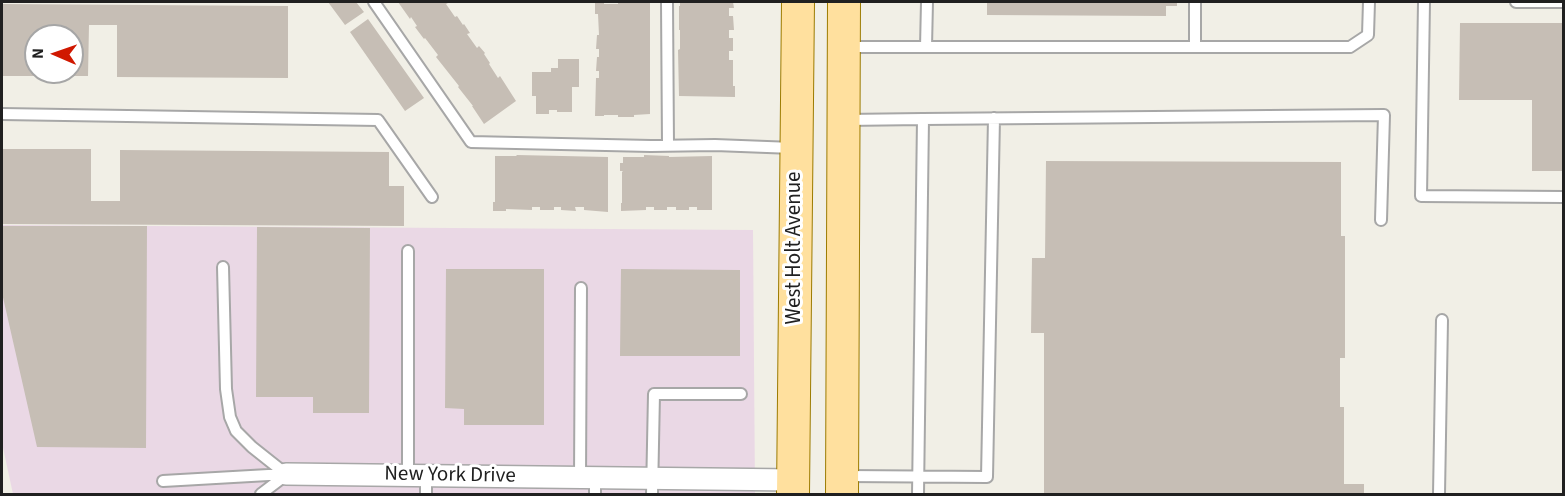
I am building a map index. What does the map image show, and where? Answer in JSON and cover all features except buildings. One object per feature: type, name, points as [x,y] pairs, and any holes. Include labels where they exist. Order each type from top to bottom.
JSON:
[{"type":"main road","name":"West Holt Avenue","points":[[793,487],[798,2]]},
{"type":"main road","points":[[842,485],[844,2]]},
{"type":"street","name":"New York Drive","points":[[286,474],[420,482],[793,487]]},
{"type":"lane","points":[[374,2],[471,142],[796,148]]},
{"type":"lane","points":[[667,2],[668,146]]},
{"type":"lane","points":[[926,47],[927,2]]},
{"type":"lane","points":[[1195,2],[1195,47]]},
{"type":"lane","points":[[844,47],[1350,47],[1368,35],[1369,2]]},
{"type":"lane","points":[[1424,2],[1421,196],[1563,197]]},
{"type":"lane","points":[[1516,2],[1563,2]]},
{"type":"lane","points":[[2,114],[378,120],[432,197]]},
{"type":"lane","points":[[843,120],[1384,115],[1382,220]]},
{"type":"lane","points":[[842,485],[918,477],[987,477],[994,118]]},
{"type":"lane","points":[[918,495],[923,119]]},
{"type":"lane","points":[[408,251],[420,482]]},
{"type":"lane","points":[[223,267],[226,389],[230,417],[236,431],[286,474]]},
{"type":"lane","points":[[581,288],[590,483]]},
{"type":"lane","points":[[1439,495],[1442,320]]},
{"type":"lane","points":[[652,486],[654,394],[741,394]]},
{"type":"lane","points":[[163,481],[286,474]]},
{"type":"lane","points":[[261,495],[286,474]]},
{"type":"shaded area","points":[[2,225],[753,230],[755,494],[13,494],[2,443]]}]
